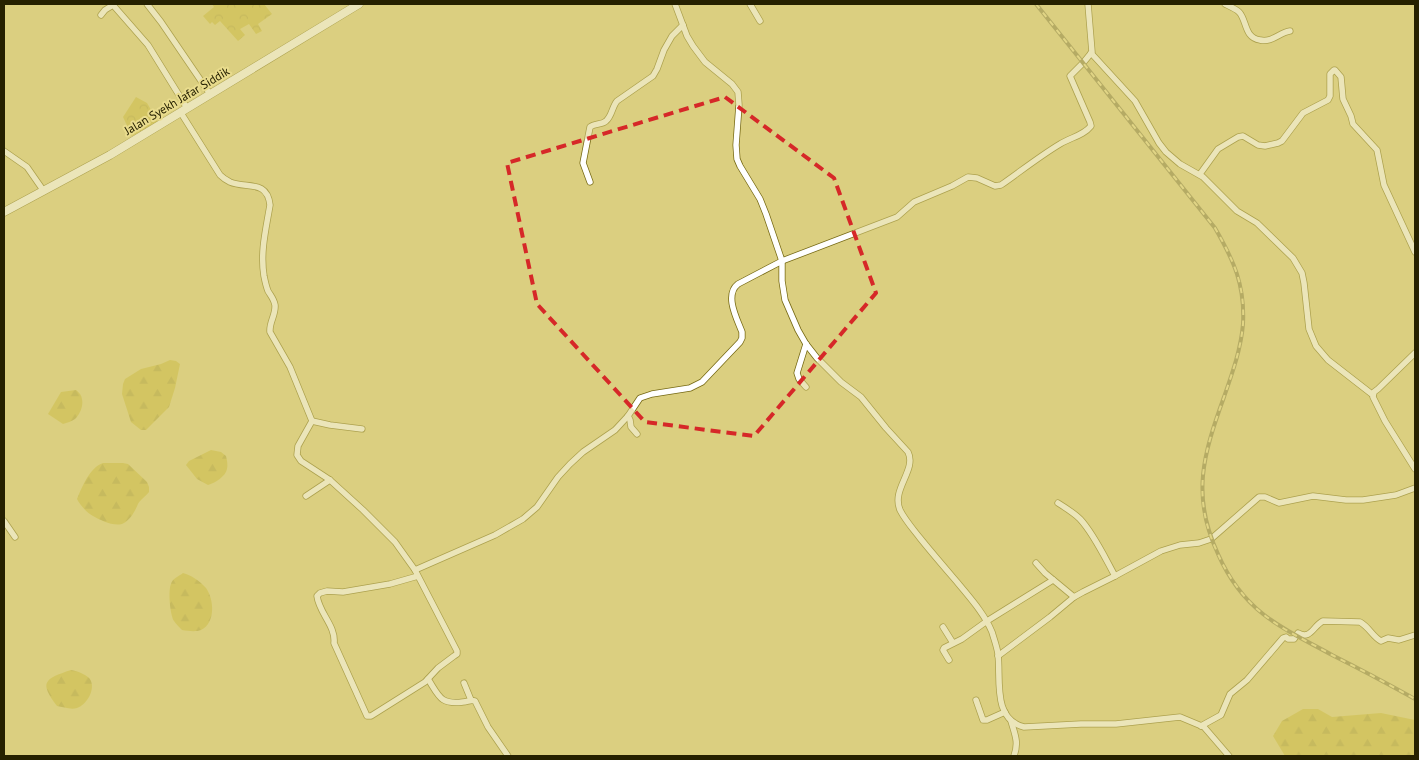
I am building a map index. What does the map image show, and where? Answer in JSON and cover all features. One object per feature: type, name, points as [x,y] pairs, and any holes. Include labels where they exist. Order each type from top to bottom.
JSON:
[{"type":"main road","name":"Jalan Syekh Jafar Siddik","points":[[4,212],[110,155],[359,4]]},
{"type":"street","points":[[102,15],[105,10],[114,4],[148,45],[220,175],[235,184],[259,187],[269,200],[270,205],[262,258],[266,286],[275,305],[275,312],[269,327],[290,366],[312,421]]},
{"type":"street","points":[[147,4],[162,22],[210,94]]},
{"type":"street","points":[[675,4],[687,36],[699,55],[736,88],[738,92],[737,159],[760,199],[782,261],[782,281],[785,300],[798,330],[806,344],[828,370],[861,398],[908,452],[910,464],[898,494],[900,511],[987,621],[998,656],[1000,694],[1005,712],[1011,721],[1017,743],[1014,756]]},
{"type":"street","points":[[750,4],[760,21]]},
{"type":"street","points":[[1088,4],[1092,53],[1136,101],[1166,152],[1180,164],[1200,174],[1237,210],[1257,222],[1293,258],[1302,273],[1309,329],[1316,346],[1328,360],[1374,395]]},
{"type":"street","points":[[1225,4],[1240,12],[1252,37],[1260,40],[1277,37],[1290,31]]},
{"type":"street","points":[[590,182],[583,163],[590,127],[606,121],[617,101],[652,76],[668,43],[682,25]]},
{"type":"street","points":[[312,421],[301,439],[296,451],[297,455],[304,464],[330,480],[395,542],[416,573],[457,651],[457,654],[438,668],[428,679],[371,716],[367,716],[334,643],[333,634],[317,599],[320,593],[327,591],[343,592],[390,584],[416,573],[495,535],[523,520],[537,508],[558,477],[570,464],[583,452],[615,430],[628,416],[640,398],[652,394],[690,388],[707,378],[742,338],[732,297],[735,286],[782,261],[897,217],[914,202],[968,177],[977,178],[995,186],[1001,185],[1059,144],[1084,132],[1091,124],[1070,76],[1092,53]]},
{"type":"street","points":[[1200,174],[1218,149],[1238,137],[1243,136],[1265,146],[1282,141],[1303,114],[1328,100],[1330,96],[1330,74],[1336,70],[1341,77],[1343,99],[1353,124],[1377,150],[1384,185],[1415,252]]},
{"type":"street","points":[[4,150],[27,167],[43,190]]},
{"type":"street","points":[[806,344],[797,373],[799,379],[806,387]]},
{"type":"street","points":[[1415,353],[1374,395],[1374,401],[1385,421],[1415,469]]},
{"type":"street","points":[[628,416],[631,427],[637,434]]},
{"type":"street","points":[[312,421],[362,429]]},
{"type":"street","points":[[306,496],[330,480]]},
{"type":"street","points":[[998,656],[1074,598],[1161,551],[1211,539],[1259,497],[1265,496],[1279,503],[1313,496],[1363,500],[1396,495],[1415,488]]},
{"type":"street","points":[[1058,503],[1071,511],[1087,528],[1115,576]]},
{"type":"street","points":[[4,521],[15,537]]},
{"type":"street","points":[[1036,563],[1074,598]]},
{"type":"street","points":[[949,660],[943,650],[1053,580]]},
{"type":"street","points":[[1201,726],[1221,715],[1230,694],[1247,680],[1283,638],[1286,637],[1288,640],[1294,638],[1298,633],[1303,636],[1306,635],[1320,622],[1360,622],[1381,642],[1388,638],[1401,639],[1415,635]]},
{"type":"street","points":[[943,627],[953,643]]},
{"type":"street","points":[[428,679],[443,701],[463,702],[471,700]]},
{"type":"street","points":[[464,683],[471,700],[477,704],[488,727],[508,756]]},
{"type":"street","points":[[976,700],[983,720],[1005,712]]},
{"type":"street","points":[[1011,721],[1024,727],[1116,724],[1180,717],[1201,726],[1229,756]]},
{"type":"highlighted area","points":[[725,97],[834,178],[876,293],[754,436],[645,422],[537,304],[507,163]]},
{"type":"green space","points":[[212,4],[264,4],[272,14],[258,24],[262,31],[256,34],[249,24],[240,29],[245,35],[238,41],[220,21],[215,25],[212,22],[210,24],[203,16],[214,7]]},
{"type":"green space","points":[[136,97],[147,103],[158,122],[132,136],[123,117]]},
{"type":"green space","points":[[170,360],[180,364],[169,407],[146,430],[141,430],[131,422],[122,394],[125,379],[141,369]]},
{"type":"green space","points":[[76,390],[81,396],[82,404],[80,412],[75,419],[63,424],[48,414],[61,392]]},
{"type":"green space","points":[[211,450],[221,452],[226,456],[227,467],[222,477],[208,485],[197,479],[186,465],[189,461]]},
{"type":"green space","points":[[103,463],[128,464],[147,482],[149,487],[149,492],[139,502],[131,517],[121,524],[108,523],[93,516],[84,509],[77,499],[90,473]]},
{"type":"green space","points":[[183,573],[201,583],[211,598],[211,617],[206,627],[199,631],[182,630],[171,614],[170,587],[172,582]]},
{"type":"green space","points":[[71,670],[88,677],[92,685],[91,693],[86,701],[75,709],[57,706],[46,686],[50,679]]},
{"type":"green space","points":[[1303,709],[1318,709],[1332,717],[1381,713],[1415,720],[1415,756],[1285,756],[1273,736],[1282,721]]},
{"type":"railway","points":[[1036,4],[1215,228],[1228,251],[1237,274],[1242,297],[1242,333],[1233,370],[1210,438],[1203,476],[1202,494],[1210,533],[1227,571],[1249,602],[1279,626],[1415,699]]}]
